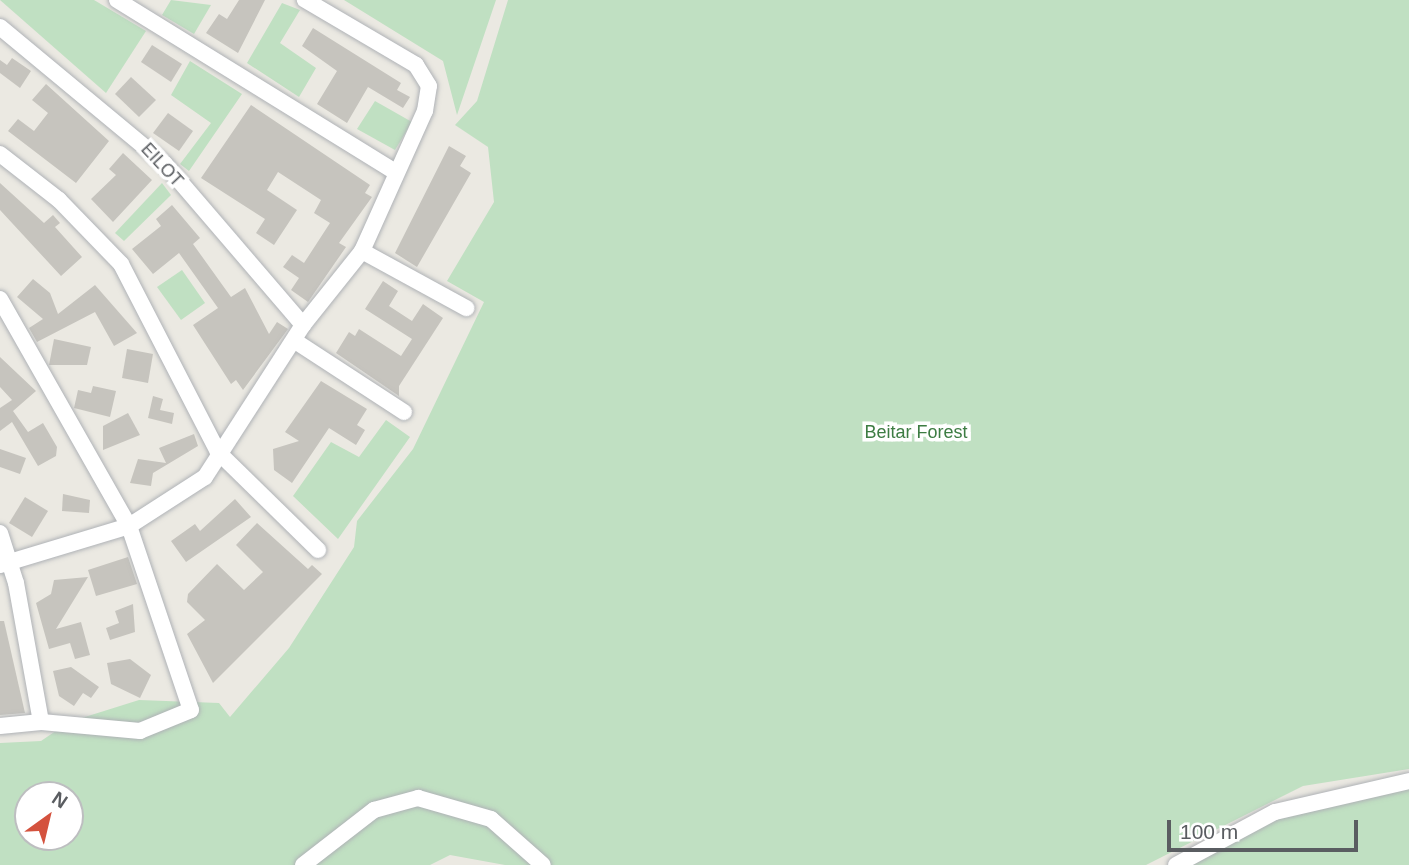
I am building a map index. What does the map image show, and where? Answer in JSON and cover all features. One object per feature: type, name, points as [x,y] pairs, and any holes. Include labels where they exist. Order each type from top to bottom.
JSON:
[{"type":"street","points":[[117,0],[395,172]]},
{"type":"street","points":[[5,564],[129,526],[205,477],[218,452],[295,341],[303,325],[362,251],[429,98],[425,75],[305,0]]},
{"type":"street","name":"EILOT","points":[[0,27],[164,164],[303,325]]},
{"type":"street","points":[[0,154],[75,214],[121,264],[218,452],[318,550]]},
{"type":"street","points":[[362,251],[466,309]]},
{"type":"street","points":[[0,299],[129,526],[191,710],[140,731],[41,722],[0,726]]},
{"type":"street","points":[[295,341],[404,412]]},
{"type":"street","points":[[0,533],[41,722]]},
{"type":"street","points":[[1176,865],[1275,811],[1409,781]]},
{"type":"street","points":[[303,865],[374,810],[418,798],[491,819],[543,865]]},
{"type":"green space","points":[[0,0],[94,0],[146,31],[106,93]]},
{"type":"green space","points":[[171,0],[211,5],[194,34],[162,15]]},
{"type":"green space","points":[[344,0],[496,0],[457,115],[443,61]]},
{"type":"green space","name":"Beitar Forest","points":[[508,0],[1409,0],[1409,769],[1303,786],[1146,865],[505,865],[450,855],[430,865],[0,865],[0,743],[41,741],[69,722],[139,700],[219,703],[230,717],[289,648],[354,547],[357,521],[413,449],[484,302],[447,281],[494,202],[488,147],[455,125],[477,101]]},
{"type":"green space","points":[[282,3],[300,10],[280,43],[316,68],[299,97],[247,63]]},
{"type":"green space","points":[[190,61],[242,94],[189,171],[180,164],[211,123],[171,95]]},
{"type":"green space","points":[[375,101],[412,122],[395,150],[357,129]]},
{"type":"green space","points":[[162,183],[171,195],[124,241],[115,233]]},
{"type":"green space","points":[[182,270],[205,303],[181,320],[157,287]]},
{"type":"green space","points":[[386,420],[410,437],[338,539],[293,496],[331,442],[359,457]]},
{"type":"green space","points":[[1409,785],[1409,865],[1185,865],[1310,803]]},
{"type":"building","points":[[239,0],[265,0],[238,53],[206,33],[219,14],[227,19]]},
{"type":"building","points":[[313,28],[401,83],[397,90],[410,97],[403,108],[368,87],[347,123],[317,104],[337,71],[302,46]]},
{"type":"building","points":[[152,45],[182,64],[171,82],[141,62]]},
{"type":"building","points":[[12,58],[31,71],[20,88],[0,73],[0,60],[7,65]]},
{"type":"building","points":[[131,77],[156,100],[139,117],[115,94]]},
{"type":"building","points":[[46,84],[109,141],[76,183],[8,131],[18,119],[34,131],[48,113],[32,100]]},
{"type":"building","points":[[251,105],[370,185],[365,193],[372,197],[339,243],[346,247],[308,302],[291,290],[299,278],[283,267],[292,255],[304,263],[330,223],[314,213],[321,200],[278,172],[267,190],[297,210],[274,245],[256,233],[265,219],[201,178]]},
{"type":"building","points":[[168,113],[193,131],[179,151],[153,133]]},
{"type":"building","points":[[449,146],[466,156],[460,166],[471,173],[417,267],[395,253]]},
{"type":"building","points":[[123,153],[152,180],[113,222],[91,199],[116,175],[109,169]]},
{"type":"building","points":[[0,183],[44,223],[53,215],[60,223],[55,227],[82,257],[61,276],[0,210]]},
{"type":"building","points":[[172,205],[200,238],[193,244],[231,297],[245,288],[269,334],[277,322],[288,329],[243,390],[236,380],[231,384],[193,325],[218,308],[179,253],[153,274],[132,249],[161,226],[156,219]]},
{"type":"building","points":[[33,279],[50,293],[58,314],[95,285],[137,333],[114,346],[95,312],[37,342],[29,328],[43,319],[17,297]]},
{"type":"building","points":[[383,281],[398,291],[389,306],[412,321],[423,304],[443,318],[399,386],[399,396],[336,353],[349,332],[355,336],[359,329],[401,356],[412,339],[365,309]]},
{"type":"building","points":[[54,339],[91,347],[87,365],[49,365]]},
{"type":"building","points":[[127,349],[153,354],[148,383],[122,378]]},
{"type":"building","points":[[0,357],[36,391],[13,411],[28,432],[43,423],[57,447],[56,456],[38,466],[12,422],[0,431],[0,408],[12,400],[0,387]]},
{"type":"building","points":[[321,381],[367,409],[357,425],[365,430],[356,445],[329,428],[292,483],[274,470],[273,449],[299,441],[285,432]]},
{"type":"building","points":[[93,386],[116,391],[110,417],[74,408],[78,390],[91,393]]},
{"type":"building","points":[[153,396],[163,399],[160,410],[174,413],[172,424],[148,418]]},
{"type":"building","points":[[128,413],[140,435],[103,450],[103,426]]},
{"type":"building","points":[[194,434],[198,446],[153,473],[151,486],[130,483],[138,459],[166,463],[159,448]]},
{"type":"building","points":[[0,449],[26,458],[20,474],[0,467]]},
{"type":"building","points":[[63,494],[90,500],[89,513],[62,511]]},
{"type":"building","points":[[25,497],[48,511],[32,537],[9,523]]},
{"type":"building","points":[[235,499],[251,517],[186,562],[171,541],[195,524],[200,531]]},
{"type":"building","points":[[257,523],[308,569],[312,565],[322,574],[213,683],[187,634],[205,620],[187,602],[188,594],[217,564],[244,590],[263,572],[236,545]]},
{"type":"building","points":[[128,557],[137,584],[96,596],[88,570]]},
{"type":"building","points":[[88,577],[56,629],[81,622],[90,655],[75,659],[70,643],[49,649],[36,603],[51,594],[54,580]]},
{"type":"building","points":[[133,604],[135,632],[110,640],[106,628],[119,623],[115,611]]},
{"type":"building","points":[[0,621],[4,621],[25,713],[0,715]]},
{"type":"building","points":[[130,659],[151,675],[140,698],[111,684],[107,663]]},
{"type":"building","points":[[71,667],[99,687],[91,698],[83,693],[74,706],[59,696],[53,671]]}]
